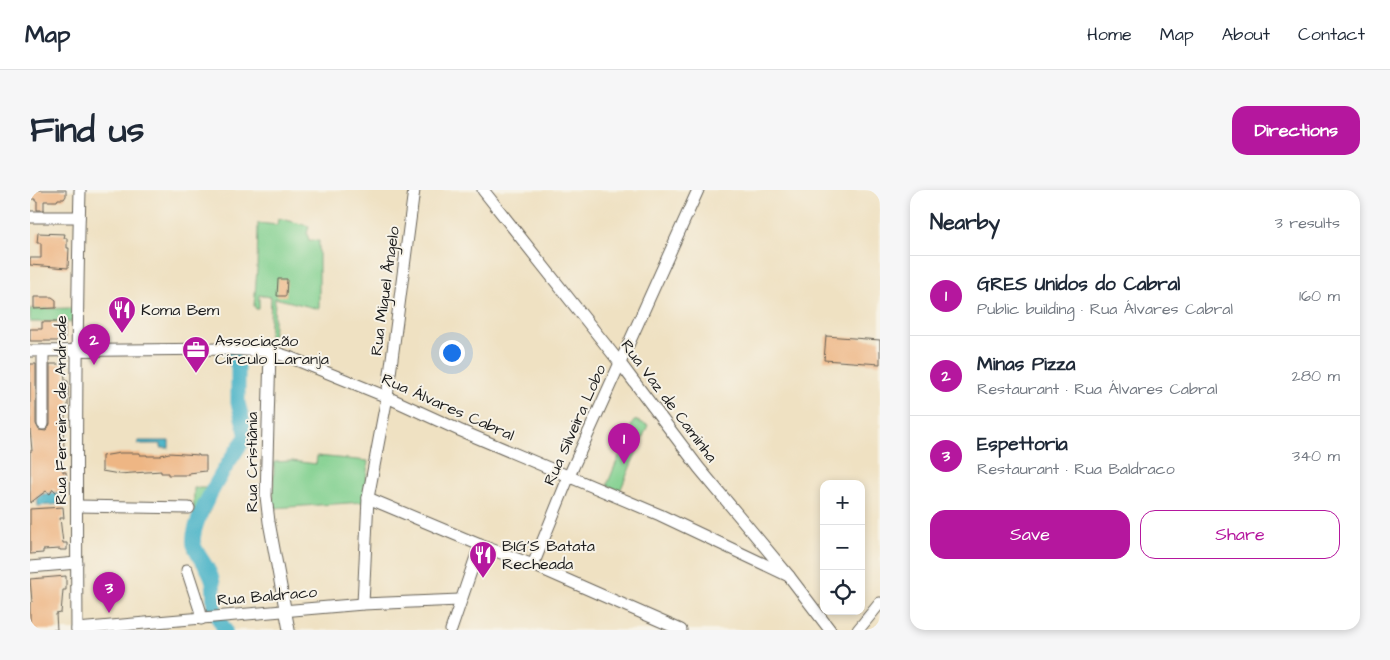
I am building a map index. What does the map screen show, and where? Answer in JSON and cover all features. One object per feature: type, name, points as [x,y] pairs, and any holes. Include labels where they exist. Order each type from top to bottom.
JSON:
[{"type":"street","name":"Rua Ferreira de Andrade","points":[[76,630],[76,350],[80,190]]},
{"type":"street","name":"Rua Miguel Ângelo","points":[[363,604],[368,498],[387,397],[414,190]]},
{"type":"street","name":"Rua Vaz de Caminha","points":[[483,190],[620,363],[699,468],[789,576],[830,630]]},
{"type":"street","name":"Rua Silveira Lobo","points":[[533,565],[569,476],[698,190]]},
{"type":"street","points":[[30,216],[79,217]]},
{"type":"street","name":"Rua Álvares Cabral","points":[[30,351],[233,348],[270,351],[387,397],[678,524],[789,576]]},
{"type":"street","points":[[43,350],[44,424]]},
{"type":"street","name":"Rua Cristiânia","points":[[270,351],[266,496],[289,630]]},
{"type":"street","points":[[368,498],[533,565],[681,630]]},
{"type":"street","points":[[77,506],[189,508]]},
{"type":"street","points":[[450,630],[480,545]]},
{"type":"street","points":[[30,567],[77,563]]},
{"type":"street","points":[[187,570],[203,618]]},
{"type":"street","name":"Rua Baldraco","points":[[76,630],[363,604],[460,600]]},
{"type":"street","points":[[858,630],[880,604]]},
{"type":"green space","points":[[278,218],[309,226],[307,234],[309,240],[319,241],[319,309],[275,298],[273,346],[269,345],[271,297],[259,295],[259,309],[256,309],[254,306],[258,223],[277,225]]},
{"type":"green space","points":[[73,308],[73,322],[30,322],[30,309]]},
{"type":"green space","points":[[634,420],[648,425],[620,491],[607,485]]},
{"type":"green space","points":[[317,456],[368,461],[364,502],[273,508],[274,462],[292,461],[316,464]]},
{"type":"green space","points":[[194,488],[218,488],[213,496],[209,514],[206,514],[196,540],[200,551],[203,550],[209,566],[215,574],[216,599],[218,599],[219,610],[214,610],[210,576],[207,576],[195,552],[189,552],[191,527],[193,527]]},
{"type":"water","points":[[138,441],[169,441],[169,448],[161,448],[161,444],[138,444]]},
{"type":"water","points":[[61,492],[62,504],[38,506],[37,495]]},
{"type":"building","points":[[30,190],[66,190],[66,196],[64,199],[58,199],[57,201],[44,201],[44,210],[37,210],[37,201],[30,199]]},
{"type":"building","points":[[38,233],[65,234],[64,238],[67,238],[67,248],[69,248],[68,268],[30,265],[30,258],[41,258],[41,243],[37,243]]},
{"type":"building","points":[[278,279],[287,279],[286,296],[277,296]]},
{"type":"building","points":[[34,297],[52,297],[56,300],[56,308],[34,309]]},
{"type":"building","points":[[42,322],[65,322],[65,338],[60,341],[30,341],[30,329],[42,329]]},
{"type":"building","points":[[826,336],[880,340],[880,364],[824,360]]},
{"type":"building","points":[[30,364],[36,364],[36,424],[39,430],[46,431],[50,424],[50,364],[64,364],[65,381],[68,381],[68,413],[65,413],[65,426],[63,426],[64,448],[62,449],[63,472],[66,472],[67,489],[60,490],[57,493],[53,489],[50,494],[46,491],[30,503],[30,451],[32,451]]},
{"type":"building","points":[[120,453],[140,453],[140,455],[147,456],[161,456],[169,453],[206,456],[206,471],[189,473],[189,475],[168,475],[168,473],[161,473],[161,471],[119,474],[102,471],[102,456]]},
{"type":"building","points":[[63,507],[64,518],[60,518],[63,543],[67,543],[67,550],[43,550],[43,553],[30,554],[30,509]]},
{"type":"building","points":[[66,576],[66,590],[63,590],[61,613],[56,614],[57,630],[30,630],[30,603],[32,602],[30,579]]},
{"type":"waterway","points":[[225,630],[215,609],[212,579],[194,545],[194,535],[204,506],[213,489],[247,436],[238,403],[238,366],[231,353]]},
{"type":"place","name":"Koma Bem","points":[[122,334]]},
{"type":"place","name":"Minas Pizza","points":[[94,365]]},
{"type":"place","name":"Associação Círculo Laranja","points":[[196,374]]},
{"type":"place","name":"GRES Unidos do Cabral","points":[[624,464]]},
{"type":"place","name":"BIG'S Batata Recheada","points":[[483,579]]},
{"type":"place","name":"Espettoria","points":[[109,613]]}]
